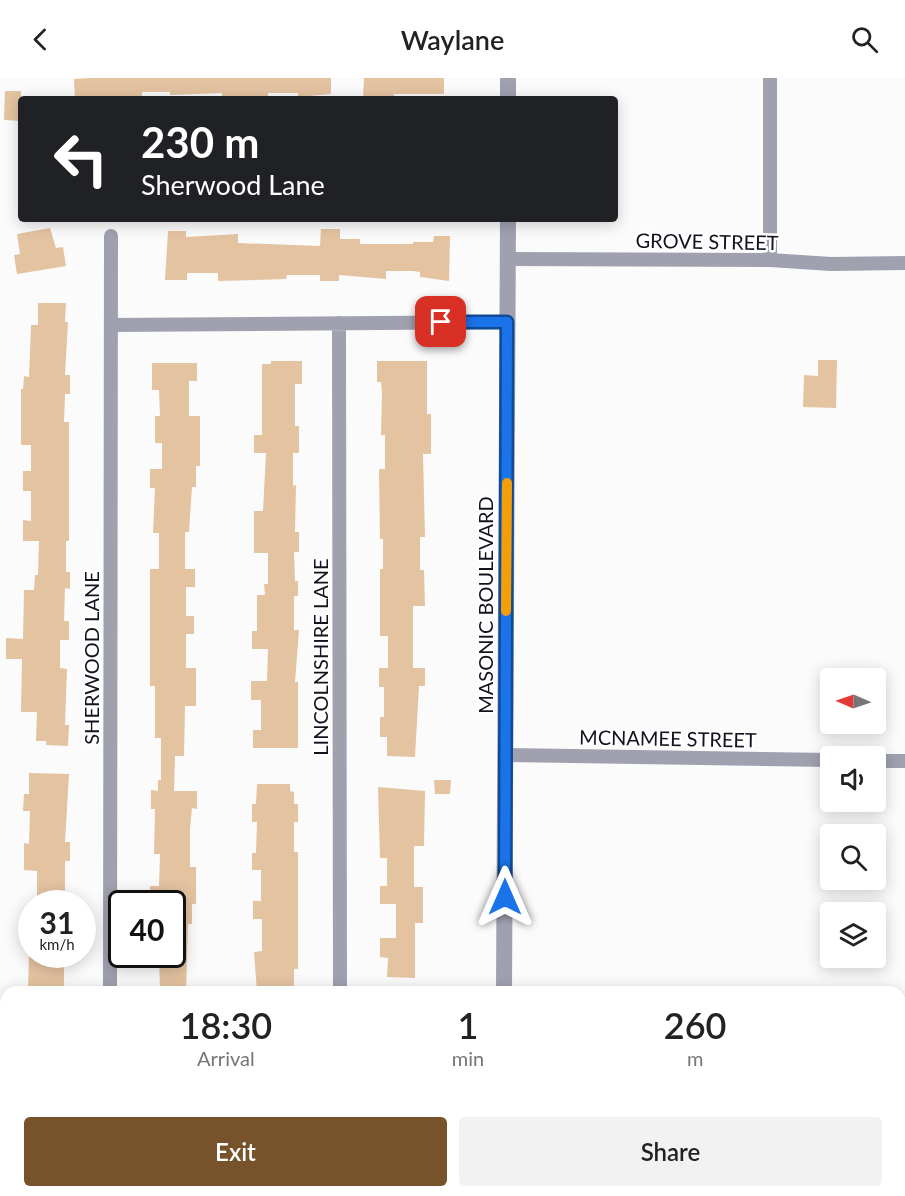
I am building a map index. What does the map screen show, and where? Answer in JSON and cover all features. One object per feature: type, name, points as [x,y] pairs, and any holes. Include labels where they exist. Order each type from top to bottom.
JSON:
[{"type":"street","points":[[508,78],[508,96]]},
{"type":"street","points":[[770,78],[770,260]]},
{"type":"street","name":"MASONIC BOULEVARD","points":[[504,986],[508,222]]},
{"type":"street","name":"SHERWOOD LANE","points":[[110,986],[111,236]]},
{"type":"street","name":"GROVE STREET","points":[[508,259],[905,263]]},
{"type":"street","points":[[111,325],[507,322]]},
{"type":"street","name":"LINCOLNSHIRE LANE","points":[[339,323],[340,986]]},
{"type":"street","name":"MCNAMEE STREET","points":[[505,755],[820,760]]},
{"type":"street","points":[[886,761],[905,761]]},
{"type":"building","points":[[331,78],[331,94],[298,96],[298,93],[268,93],[268,96],[222,96],[222,93],[170,95],[170,92],[142,92],[142,96],[75,96],[74,79]]},
{"type":"building","points":[[364,78],[444,78],[444,94],[363,96]]},
{"type":"building","points":[[5,91],[21,91],[21,96],[18,96],[18,121],[4,120]]},
{"type":"building","points":[[50,228],[56,248],[63,247],[66,266],[17,274],[14,255],[20,254],[17,234]]},
{"type":"building","points":[[321,229],[340,229],[340,239],[360,239],[360,244],[413,244],[413,242],[433,242],[434,236],[450,236],[449,281],[420,277],[420,272],[413,271],[386,271],[386,279],[339,275],[339,281],[320,281],[320,275],[287,275],[286,279],[218,281],[218,273],[187,273],[187,280],[165,280],[168,231],[186,231],[186,237],[238,234],[238,243],[320,246]]},
{"type":"building","points":[[38,303],[66,303],[65,322],[68,322],[65,375],[70,375],[70,394],[65,394],[64,422],[69,422],[69,541],[66,541],[66,572],[70,572],[70,589],[65,588],[64,621],[69,621],[69,640],[60,640],[60,668],[67,669],[65,725],[69,725],[68,746],[46,745],[46,741],[36,741],[37,712],[21,712],[22,659],[6,659],[6,638],[23,639],[24,590],[34,590],[35,575],[38,575],[39,541],[23,541],[23,520],[31,521],[31,491],[23,491],[23,471],[31,471],[31,445],[21,445],[21,389],[23,389],[24,376],[29,377],[31,325],[38,325]]},
{"type":"building","points":[[818,360],[837,360],[836,408],[803,407],[804,375],[818,376]]},
{"type":"building","points":[[271,361],[302,361],[302,384],[295,384],[295,426],[299,426],[299,453],[293,453],[293,486],[296,485],[295,532],[299,532],[299,552],[294,552],[298,596],[294,596],[294,630],[299,630],[295,682],[298,682],[298,748],[253,748],[253,730],[261,730],[261,700],[251,700],[251,681],[267,681],[268,649],[252,649],[252,631],[257,631],[257,595],[265,595],[264,584],[268,584],[268,553],[254,553],[254,511],[263,511],[266,453],[254,453],[254,435],[262,435],[262,364],[271,364]]},
{"type":"building","points":[[377,361],[427,361],[427,414],[431,414],[431,454],[423,454],[425,537],[420,537],[420,570],[424,570],[425,606],[413,606],[413,668],[425,668],[425,686],[419,686],[415,757],[387,756],[387,737],[380,737],[380,717],[384,717],[384,687],[379,687],[379,668],[388,668],[388,636],[380,636],[380,569],[383,569],[383,539],[380,539],[379,469],[385,469],[385,435],[381,435],[382,393],[381,382],[377,382]]},
{"type":"building","points":[[152,363],[197,363],[197,381],[189,381],[189,416],[200,416],[200,466],[196,466],[196,487],[192,487],[189,532],[185,532],[185,569],[195,569],[195,587],[186,587],[186,616],[194,616],[194,634],[186,634],[186,668],[196,668],[196,706],[185,706],[184,756],[175,756],[174,791],[197,791],[197,809],[192,808],[190,829],[190,867],[196,867],[196,904],[192,904],[192,924],[188,924],[186,986],[160,986],[159,968],[186,968],[186,890],[150,890],[150,886],[159,886],[160,854],[154,854],[155,809],[151,809],[151,790],[158,791],[158,780],[161,780],[161,738],[155,738],[155,686],[150,686],[150,569],[159,569],[159,533],[153,533],[155,488],[150,488],[150,469],[162,469],[162,443],[155,443],[155,416],[160,416],[159,390],[152,390]]},
{"type":"building","points":[[29,773],[69,774],[65,842],[70,842],[70,861],[65,861],[65,890],[37,890],[37,871],[24,870],[24,843],[29,844],[30,811],[23,811],[24,794],[29,794]]},
{"type":"building","points":[[434,780],[451,780],[450,794],[435,794]]},
{"type":"building","points":[[257,784],[290,784],[290,791],[294,792],[294,804],[298,804],[298,822],[294,822],[294,852],[298,852],[298,969],[294,969],[294,986],[257,986],[254,952],[262,951],[262,919],[253,919],[253,901],[261,901],[261,870],[252,870],[252,853],[256,853],[257,822],[252,822],[252,804],[256,804]]},
{"type":"building","points":[[378,787],[425,791],[424,846],[414,846],[414,887],[423,887],[423,923],[415,923],[415,978],[387,977],[388,958],[380,957],[380,938],[396,938],[396,904],[380,904],[380,886],[387,886],[387,858],[380,858]]},
{"type":"building","points":[[29,968],[64,968],[64,986],[28,986]]},
{"type":"slow traffic","points":[[506,611],[507,483]]},
{"type":"route","points":[[441,322],[507,322],[505,897]]}]
